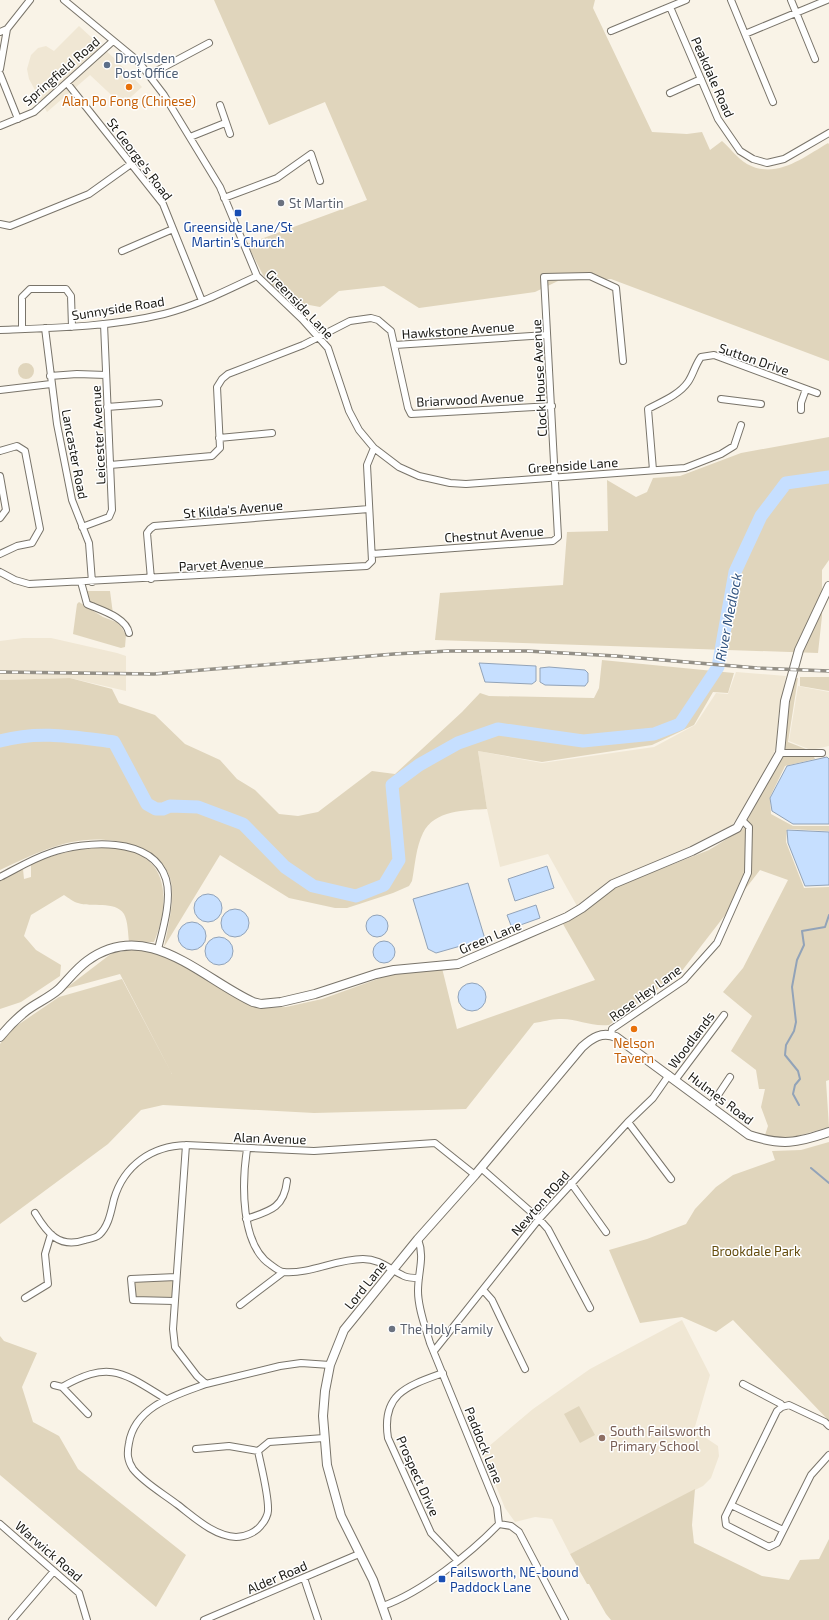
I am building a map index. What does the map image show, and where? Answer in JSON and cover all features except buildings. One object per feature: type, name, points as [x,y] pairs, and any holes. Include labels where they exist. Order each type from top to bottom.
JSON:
[{"type":"street","points":[[0,32],[7,29],[30,0]]},
{"type":"street","name":"Greenside Lane","points":[[64,0],[138,61],[164,95],[220,187],[256,276],[319,337],[328,348],[349,411],[359,430],[374,448],[399,466],[419,476],[450,484],[556,478],[685,468],[721,454],[734,446],[741,425]]},
{"type":"street","points":[[71,5],[76,0]]},
{"type":"street","points":[[611,31],[686,0]]},
{"type":"street","points":[[731,0],[773,102]]},
{"type":"street","points":[[791,0],[815,59]]},
{"type":"street","points":[[745,34],[827,0]]},
{"type":"street","name":"Peakdale Road","points":[[670,7],[718,119],[740,151],[753,159],[767,163],[784,159],[829,133]]},
{"type":"street","points":[[0,69],[7,29]]},
{"type":"street","name":"Springfield Road","points":[[0,126],[34,112],[113,40]]},
{"type":"street","points":[[149,75],[209,43]]},
{"type":"street","points":[[0,74],[18,119]]},
{"type":"street","points":[[670,93],[701,79]]},
{"type":"street","name":"St George's Road","points":[[67,83],[163,204],[202,301]]},
{"type":"street","points":[[220,105],[230,134]]},
{"type":"street","points":[[190,137],[225,123]]},
{"type":"street","points":[[224,198],[277,178],[311,154],[320,181]]},
{"type":"street","points":[[0,224],[10,226],[89,194],[131,164]]},
{"type":"street","points":[[122,251],[173,229]]},
{"type":"street","name":"Sunnyside Road","points":[[0,330],[104,324],[164,314],[202,301],[256,276]]},
{"type":"street","name":"Clock House Avenue","points":[[556,478],[544,277],[590,276],[616,288],[623,361]]},
{"type":"street","points":[[22,329],[22,298],[30,289],[66,289],[71,296],[72,327]]},
{"type":"street","name":"Briarwood Avenue","points":[[220,438],[217,390],[222,379],[228,374],[303,345],[350,321],[371,318],[378,320],[391,331],[408,408],[411,414],[552,406]]},
{"type":"street","name":"Leicester Avenue","points":[[82,527],[109,517],[112,510],[104,324]]},
{"type":"street","name":"Lancaster Road","points":[[45,328],[57,424],[72,500],[89,543],[92,582]]},
{"type":"street","name":"Hawkstone Avenue","points":[[395,345],[548,335]]},
{"type":"street","name":"Sutton Drive","points":[[653,470],[648,409],[675,394],[688,382],[694,366],[701,357],[714,355],[817,392]]},
{"type":"street","points":[[50,376],[77,374],[106,375]]},
{"type":"street","points":[[0,390],[51,384]]},
{"type":"street","points":[[801,410],[801,403],[806,389]]},
{"type":"street","points":[[721,400],[761,404]]},
{"type":"street","points":[[107,407],[159,403]]},
{"type":"street","points":[[110,465],[208,458],[218,451],[220,438],[272,433]]},
{"type":"street","points":[[0,451],[17,446],[25,451],[40,529],[32,542],[17,546],[0,554]]},
{"type":"street","points":[[372,554],[367,465],[374,448]]},
{"type":"street","points":[[0,476],[6,510],[0,518]]},
{"type":"street","name":"Chestnut Avenue","points":[[372,554],[556,539],[559,531],[556,478]]},
{"type":"street","name":"St Kilda's Avenue","points":[[151,579],[148,533],[154,526],[369,509]]},
{"type":"street","name":"Parvet Avenue","points":[[0,572],[15,580],[29,584],[92,582],[363,567],[371,564],[372,554]]},
{"type":"street","points":[[81,582],[87,604],[122,621],[128,628],[129,633]]},
{"type":"street","points":[[822,753],[780,753],[785,701],[799,650],[829,586]]},
{"type":"street","name":"Green Lane","points":[[0,1037],[9,1026],[26,1011],[58,990],[87,961],[101,953],[120,947],[140,946],[158,949],[179,958],[246,999],[261,1004],[281,1002],[315,994],[376,974],[394,970],[458,964],[567,917],[613,884],[704,845],[734,830],[743,821],[780,753]]},
{"type":"street","name":"Rose Hey Lane","points":[[611,1034],[612,1029],[684,980],[717,943],[748,873],[750,836],[749,827],[743,821]]},
{"type":"street","points":[[0,877],[49,853],[76,846],[121,845],[135,850],[155,860],[166,879],[166,912],[158,949]]},
{"type":"street","name":"Woodlands","points":[[672,1077],[724,1015]]},
{"type":"street","name":"Hulmes Road","points":[[611,1034],[630,1046],[749,1135],[772,1142],[795,1143],[829,1132]]},
{"type":"street","name":"Lord Lane","points":[[387,1620],[373,1580],[340,1516],[327,1464],[324,1438],[325,1391],[330,1365],[344,1330],[418,1239],[481,1168],[582,1047],[598,1035],[611,1034]]},
{"type":"street","name":"Newton ROad","points":[[434,1351],[539,1219],[628,1122],[672,1077]]},
{"type":"street","points":[[710,1107],[730,1077]]},
{"type":"street","points":[[628,1122],[671,1179]]},
{"type":"street","name":"Alan Avenue","points":[[51,1234],[56,1240],[75,1243],[99,1235],[110,1218],[114,1198],[123,1178],[141,1158],[156,1150],[172,1145],[314,1151],[435,1144],[475,1175]]},
{"type":"street","points":[[186,1145],[173,1329],[175,1347],[197,1376],[206,1384]]},
{"type":"street","points":[[247,1149],[244,1166],[246,1219],[253,1244],[264,1261],[282,1272],[299,1272],[361,1259],[376,1260],[405,1276],[419,1278]]},
{"type":"street","points":[[481,1168],[539,1219],[548,1230],[590,1308]]},
{"type":"street","points":[[246,1219],[270,1211],[286,1195],[287,1181]]},
{"type":"street","points":[[571,1183],[606,1232]]},
{"type":"street","points":[[25,1298],[48,1284],[45,1254],[51,1234],[42,1226],[35,1213]]},
{"type":"street","name":"Paddock Lane","points":[[418,1239],[422,1251],[418,1292],[422,1318],[497,1507],[499,1524]]},
{"type":"street","points":[[240,1305],[282,1272]]},
{"type":"street","points":[[174,1301],[133,1300],[130,1280],[176,1277]]},
{"type":"street","points":[[484,1290],[492,1300],[525,1369]]},
{"type":"street","points":[[258,1451],[268,1512],[262,1525],[251,1534],[236,1537],[222,1534],[209,1528],[154,1487],[134,1470],[129,1462],[127,1454],[129,1442],[136,1423],[152,1408],[166,1399],[206,1384],[280,1366],[301,1363],[330,1365]]},
{"type":"street","points":[[62,1387],[81,1376],[93,1372],[118,1372],[130,1376],[166,1399]]},
{"type":"street","name":"Prospect Drive","points":[[443,1373],[411,1384],[395,1397],[388,1412],[386,1423],[388,1438],[431,1533],[457,1560]]},
{"type":"street","points":[[742,1384],[781,1404],[782,1407]]},
{"type":"street","points":[[54,1385],[62,1387],[88,1414]]},
{"type":"street","points":[[829,1426],[825,1422],[789,1406],[782,1407],[777,1412],[725,1517],[726,1525],[763,1544],[774,1546],[811,1475],[829,1455]]},
{"type":"street","points":[[196,1449],[229,1446],[258,1451],[269,1442],[324,1438]]},
{"type":"street","points":[[731,1505],[783,1530]]},
{"type":"street","points":[[383,1606],[405,1597],[457,1560],[499,1524],[511,1526],[519,1532],[565,1620]]},
{"type":"street","name":"Warwick Road","points":[[1,1528],[80,1593],[87,1620]]},
{"type":"street","name":"Alder Road","points":[[204,1620],[359,1554]]},
{"type":"street","points":[[12,1620],[54,1571]]},
{"type":"street","points":[[304,1578],[318,1620]]},
{"type":"shaded area","points":[[79,26],[115,59],[142,87],[122,105],[90,75],[47,112],[29,79],[27,69],[31,55],[38,48],[46,46],[54,51]]},
{"type":"shaded area","points":[[23,638],[51,638],[126,656],[126,691],[70,678],[0,680],[0,641]]},
{"type":"shaded area","points":[[736,672],[786,676],[779,712],[776,748],[758,788],[732,825],[675,854],[620,876],[577,906],[548,854],[500,867],[487,809],[478,751],[542,763],[654,747],[695,725],[716,693],[728,694]]},
{"type":"shaded area","points":[[798,686],[829,692],[829,746],[811,750],[789,741]]},
{"type":"shaded area","name":"South Failsworth Primary School","points":[[682,1320],[710,1375],[694,1430],[718,1446],[719,1456],[711,1478],[703,1486],[570,1554],[552,1519],[535,1517],[515,1522],[505,1508],[482,1452],[533,1409],[590,1369]]},
{"type":"green space","points":[[214,0],[595,0],[593,8],[652,132],[687,134],[702,132],[710,150],[722,141],[747,164],[758,168],[769,169],[789,165],[828,143],[829,144],[829,361],[611,279],[558,281],[535,292],[419,308],[384,286],[339,291],[320,307],[288,301],[263,275],[247,244],[367,200],[325,102],[269,125]]},
{"type":"green space","points":[[23,363],[29,363],[34,368],[32,377],[29,379],[23,379],[18,374],[18,368]]},
{"type":"green space","points":[[829,437],[829,560],[822,570],[822,616],[818,653],[435,640],[440,593],[563,585],[567,532],[608,531],[607,480],[636,497],[647,492],[653,478],[680,476],[741,453]]},
{"type":"green space","points":[[85,591],[110,591],[113,614],[91,603],[86,596]]},
{"type":"green space","points":[[79,602],[103,617],[119,623],[126,635],[125,647],[121,648],[73,634],[77,604]]},
{"type":"green space","points":[[602,660],[734,673],[728,693],[713,692],[694,725],[652,745],[542,762],[478,751],[487,809],[451,813],[428,825],[419,844],[412,881],[409,886],[393,893],[347,908],[335,908],[289,898],[220,855],[164,947],[172,903],[172,886],[170,878],[161,862],[142,848],[117,841],[99,839],[82,840],[50,848],[0,870],[0,680],[70,678],[112,689],[119,703],[155,715],[185,744],[220,760],[237,779],[255,790],[279,814],[298,816],[318,812],[372,771],[395,774],[462,712],[480,693],[489,696],[594,698],[599,688]]},
{"type":"green space","points":[[800,677],[829,677],[829,691],[800,686]]},
{"type":"green space","points":[[798,678],[788,742],[811,751],[815,759],[785,766],[770,797],[771,814],[793,826],[829,826],[829,831],[787,829],[786,842],[804,888],[829,887],[829,1080],[826,1081],[829,1127],[787,1139],[764,1138],[768,1126],[761,1107],[765,1089],[759,1089],[756,1070],[731,1051],[752,1016],[723,992],[743,968],[788,880],[760,870],[681,972],[609,1025],[596,1025],[566,1019],[553,1019],[534,1023],[466,1109],[314,1113],[163,1105],[141,1110],[108,1144],[0,1224],[0,1044],[9,1031],[59,997],[122,979],[172,1074],[120,974],[65,989],[112,953],[139,949],[162,953],[234,997],[247,1004],[261,1008],[286,1007],[322,999],[397,972],[442,968],[457,1029],[595,980],[563,924],[615,887],[709,850],[743,829],[776,763],[783,739],[794,679]]},
{"type":"green space","points":[[112,846],[141,855],[156,869],[163,889],[164,900],[161,922],[154,942],[129,942],[128,928],[124,914],[115,907],[78,903],[64,895],[31,915],[24,936],[36,950],[61,965],[60,976],[21,1002],[0,1009],[0,880],[23,869],[24,879],[31,877],[31,864],[61,853]]},
{"type":"green space","name":"Brookdale Park","points":[[829,1142],[829,1421],[733,1320],[716,1332],[682,1317],[640,1323],[609,1250],[647,1239],[686,1224],[695,1209],[716,1187],[733,1175],[775,1160],[772,1151],[801,1150]]},
{"type":"green space","points":[[174,1279],[172,1298],[135,1297],[132,1284],[138,1281]]},
{"type":"green space","points":[[0,1336],[4,1341],[37,1353],[22,1387],[33,1422],[59,1436],[78,1469],[186,1555],[156,1607],[0,1475]]},
{"type":"green space","points":[[579,1406],[595,1435],[580,1443],[564,1414]]},
{"type":"green space","points":[[695,1489],[692,1525],[694,1543],[762,1576],[789,1580],[800,1560],[819,1559],[829,1539],[829,1620],[611,1620],[589,1584],[587,1584],[570,1554]]},
{"type":"water","points":[[479,663],[536,666],[536,681],[532,684],[485,682]]},
{"type":"water","points":[[549,667],[585,670],[588,673],[588,682],[585,686],[545,685],[540,682],[540,668]]},
{"type":"water","points":[[827,757],[829,759],[829,824],[793,824],[772,811],[770,798],[787,766]]},
{"type":"water","points":[[787,830],[829,832],[829,885],[805,886],[788,843]]},
{"type":"water","points":[[547,866],[554,888],[515,901],[508,879]]},
{"type":"water","points":[[468,883],[485,939],[436,953],[428,949],[413,899]]},
{"type":"water","points":[[208,894],[218,898],[222,908],[218,918],[208,922],[198,918],[194,908],[198,898]]},
{"type":"water","points":[[536,905],[540,918],[512,928],[507,915]]},
{"type":"water","points":[[235,909],[245,913],[249,923],[245,933],[235,937],[225,933],[221,923],[225,913]]},
{"type":"water","points":[[373,915],[381,915],[388,922],[388,930],[381,937],[373,937],[366,930],[366,922]]},
{"type":"water","points":[[192,922],[202,926],[206,936],[202,946],[192,950],[182,946],[178,936],[182,926]]},
{"type":"water","points":[[219,937],[229,941],[233,951],[229,961],[219,965],[209,961],[205,951],[209,941]]},
{"type":"water","points":[[380,941],[388,941],[395,948],[395,956],[388,963],[380,963],[373,956],[373,948]]},
{"type":"water","points":[[472,983],[482,987],[486,997],[482,1007],[472,1011],[462,1007],[458,997],[462,987]]},
{"type":"waterway","name":"River Medlock","points":[[0,741],[43,735],[114,742],[147,804],[156,809],[163,809],[170,806],[198,807],[243,824],[285,867],[313,886],[356,896],[384,885],[399,860],[392,785],[419,765],[458,743],[498,729],[583,741],[654,734],[680,724],[718,667],[735,572],[761,516],[786,483],[829,477]]},
{"type":"waterway","points":[[799,1105],[793,1094],[795,1085],[800,1079],[798,1071],[785,1055],[786,1045],[794,1031],[796,1022],[792,987],[797,960],[804,945],[802,931],[825,927],[829,915]]},
{"type":"waterway","points":[[811,1168],[829,1183]]},
{"type":"railway","points":[[0,672],[154,674],[394,654],[448,651],[527,651],[616,656],[757,668],[829,671]]},
{"type":"place","name":"Droylsden Post Office","points":[[107,65]]},
{"type":"place","name":"Alan Po Fong (Chinese)","points":[[129,87]]},
{"type":"place","name":"St Martin","points":[[281,203]]},
{"type":"place","name":"Greenside Lane/St Martin's Church","points":[[238,213]]},
{"type":"place","name":"Nelson Tavern","points":[[634,1029]]},
{"type":"place","name":"The Holy Family","points":[[392,1329]]},
{"type":"place","name":"South Failsworth Primary School","points":[[602,1438]]},
{"type":"place","name":"Failsworth, NE-bound Paddock Lane","points":[[442,1579]]}]
